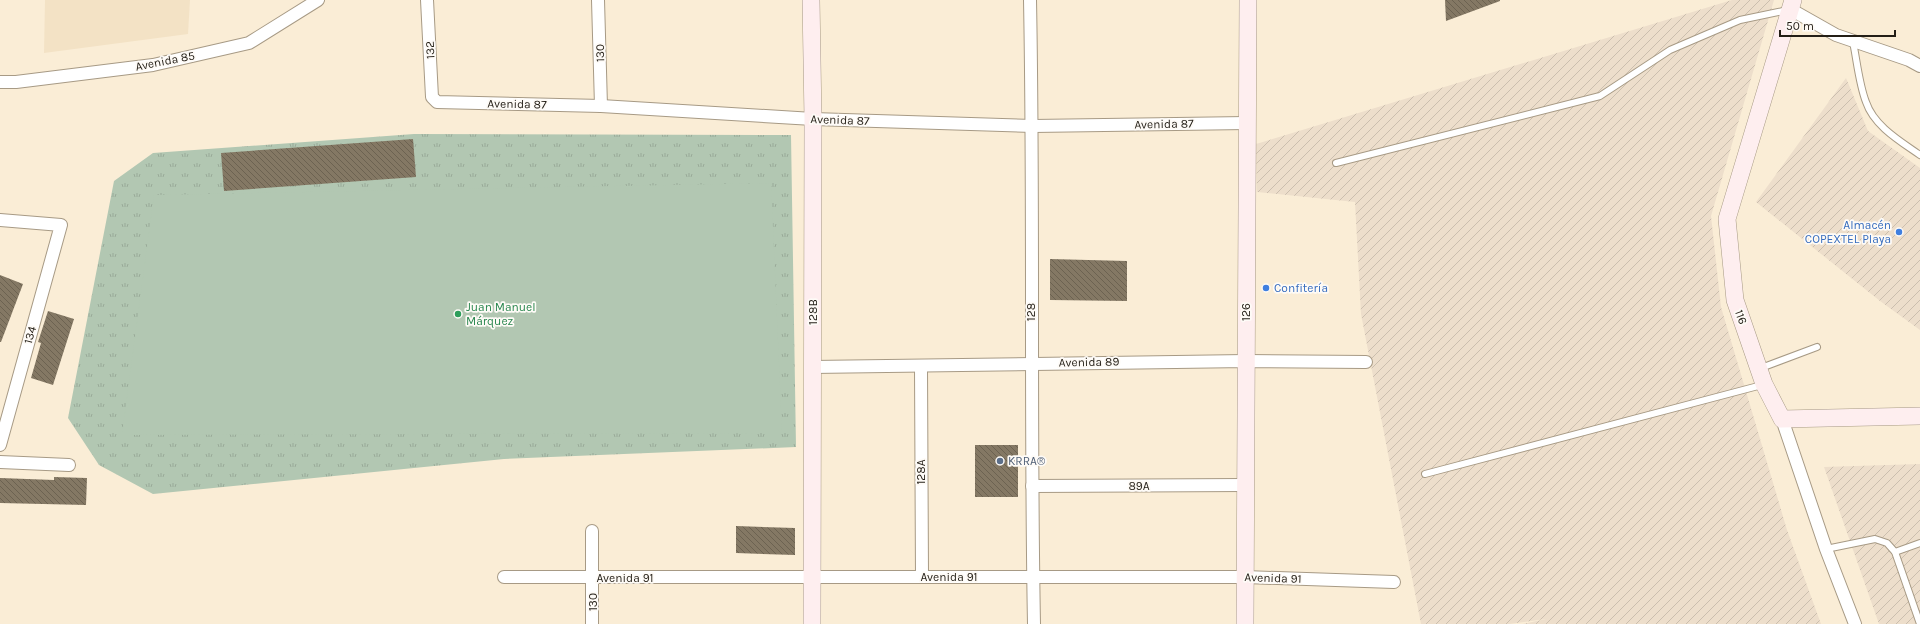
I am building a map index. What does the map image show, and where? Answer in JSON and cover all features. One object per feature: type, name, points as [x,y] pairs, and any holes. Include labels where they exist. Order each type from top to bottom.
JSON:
[{"type":"street","name":"Avenida 85","points":[[0,82],[16,82],[153,65],[249,43],[318,0]]},
{"type":"street","name":"132","points":[[427,0],[432,97],[434,100]]},
{"type":"street","name":"130","points":[[598,0],[601,106]]},
{"type":"street","name":"128B","points":[[811,0],[813,119],[812,624]]},
{"type":"street","name":"128","points":[[1030,0],[1032,126],[1031,363],[1034,624]]},
{"type":"street","name":"126","points":[[1245,624],[1248,0]]},
{"type":"street","points":[[1791,5],[1836,35],[1909,60],[1920,66]]},
{"type":"street","name":"116","points":[[1791,5],[1727,219],[1735,300],[1762,376],[1782,419],[1826,549],[1855,624]]},
{"type":"street","name":"Avenida 87","points":[[434,100],[437,102],[601,106],[813,119],[1032,126],[1248,123]]},
{"type":"street","name":"134","points":[[0,220],[61,225],[0,445]]},
{"type":"street","name":"Avenida 89","points":[[812,367],[921,367],[1031,363],[1246,361],[1366,362]]},
{"type":"street","name":"128A","points":[[921,367],[922,577]]},
{"type":"street","points":[[1782,419],[1920,416]]},
{"type":"street","points":[[0,462],[69,465]]},
{"type":"street","name":"89A","points":[[1032,486],[1245,485]]},
{"type":"street","name":"130","points":[[592,531],[592,624]]},
{"type":"street","name":"Avenida 91","points":[[504,577],[1245,577],[1394,582]]},
{"type":"lane","points":[[1336,164],[1600,96],[1670,50],[1740,20],[1791,5]]},
{"type":"lane","points":[[1836,35],[1853,42],[1866,102],[1878,122],[1896,139],[1920,155]]},
{"type":"lane","points":[[1425,474],[1762,376],[1817,346]]},
{"type":"lane","points":[[1826,549],[1875,539],[1887,543],[1895,552],[1920,624]]},
{"type":"lane","points":[[1895,552],[1920,543]]},
{"type":"shaded area","points":[[45,0],[190,0],[188,34],[44,53]]},
{"type":"shaded area","points":[[1732,0],[1774,0],[1711,216],[1721,307],[1787,530],[1821,624],[1523,624],[1546,619],[1509,624],[1421,624],[1361,314],[1355,202],[1257,192],[1256,144]]},
{"type":"shaded area","points":[[1846,78],[1868,131],[1920,168],[1920,330],[1880,301],[1756,202]]},
{"type":"shaded area","points":[[1920,464],[1920,624],[1879,624],[1824,467]]},
{"type":"green space","name":"Juan Manuel Márquez","points":[[414,134],[791,135],[796,447],[504,459],[153,494],[99,465],[68,418],[114,181],[153,153]]},
{"type":"green space","name":"Juan Manuel Márquez","points":[[771,183],[782,433],[122,435],[154,195]]},
{"type":"building","points":[[1445,0],[1500,0],[1500,1],[1446,21]]},
{"type":"building","points":[[413,139],[416,177],[224,191],[221,153]]},
{"type":"building","points":[[1050,259],[1127,261],[1127,301],[1050,300]]},
{"type":"building","points":[[0,275],[23,284],[1,342],[0,342]]},
{"type":"building","points":[[48,311],[74,319],[53,385],[31,378],[41,343],[38,342]]},
{"type":"building","points":[[975,445],[1018,445],[1018,497],[975,497]]},
{"type":"building","points":[[54,477],[87,478],[86,505],[0,503],[0,478],[54,480]]},
{"type":"building","points":[[736,526],[795,528],[795,555],[736,553]]},
{"type":"place","name":"Almacén COPEXTEL Playa","points":[[1899,232]]},
{"type":"place","name":"Confitería","points":[[1266,288]]},
{"type":"place","name":"Juan Manuel Márquez","points":[[458,314]]},
{"type":"place","name":"KRRA®","points":[[1000,461]]}]
